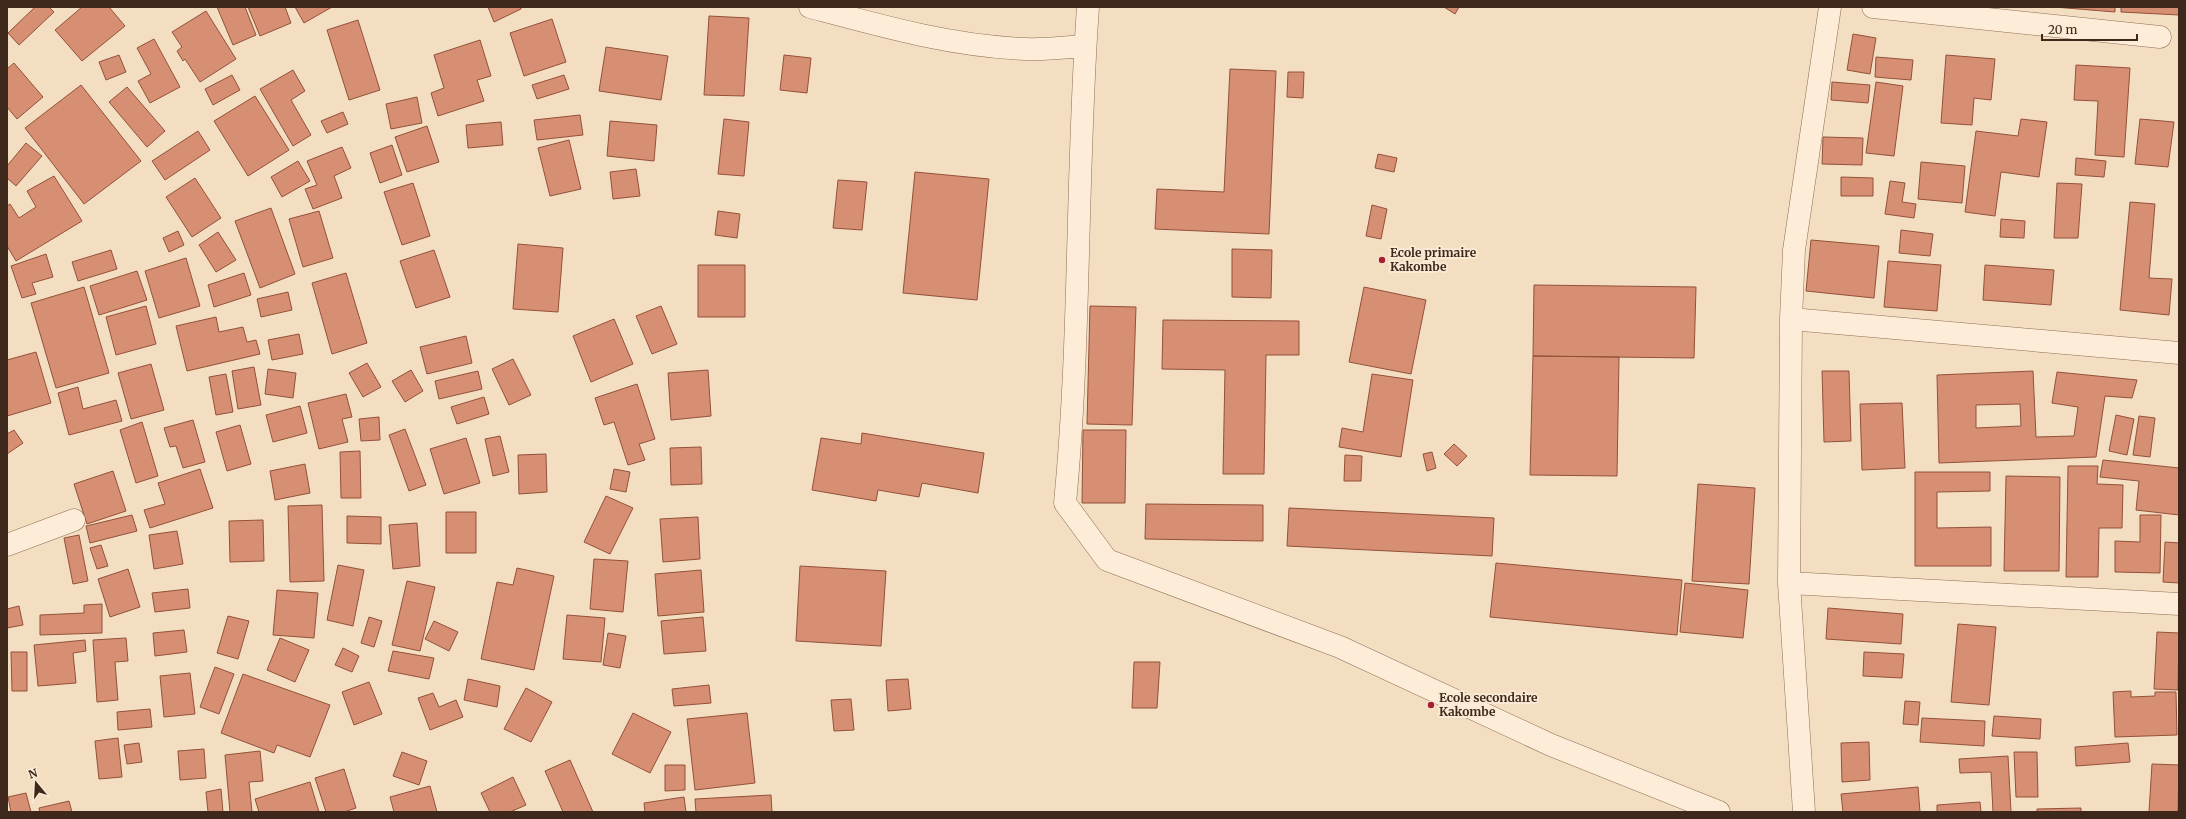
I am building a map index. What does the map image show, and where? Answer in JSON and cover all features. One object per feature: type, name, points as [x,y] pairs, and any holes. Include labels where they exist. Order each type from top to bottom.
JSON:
[{"type":"street","points":[[810,7],[917,34],[979,45],[1026,49],[1085,46]]},
{"type":"street","points":[[1804,812],[1789,583],[1791,319],[1794,250],[1830,7]]},
{"type":"street","points":[[1873,7],[2160,38]]},
{"type":"street","points":[[1091,12],[1085,46],[1072,430],[1064,503],[1107,560],[1340,647],[1551,745],[1719,812]]},
{"type":"street","points":[[1791,319],[2179,353]]},
{"type":"street","points":[[7,545],[74,520]]},
{"type":"street","points":[[1789,583],[2179,604]]},
{"type":"building","points":[[35,7],[49,7],[54,12],[19,45],[8,33]]},
{"type":"building","points":[[82,7],[109,7],[125,26],[82,61],[55,30]]},
{"type":"building","points":[[217,7],[245,7],[256,35],[233,45]]},
{"type":"building","points":[[248,7],[285,7],[291,23],[260,36]]},
{"type":"building","points":[[295,7],[332,7],[304,23]]},
{"type":"building","points":[[488,7],[521,7],[521,9],[494,22]]},
{"type":"building","points":[[1444,7],[1459,7],[1455,14]]},
{"type":"building","points":[[2054,7],[2115,7],[2115,12]]},
{"type":"building","points":[[2121,7],[2179,7],[2179,15],[2121,12]]},
{"type":"building","points":[[206,11],[236,59],[200,82],[185,59],[183,61],[177,51],[182,47],[172,32]]},
{"type":"building","points":[[709,16],[749,18],[744,96],[704,95]]},
{"type":"building","points":[[552,19],[566,62],[524,76],[510,33]]},
{"type":"building","points":[[358,20],[380,90],[349,100],[327,30]]},
{"type":"building","points":[[1853,34],[1876,38],[1870,74],[1847,70]]},
{"type":"building","points":[[154,39],[180,87],[150,103],[138,81],[151,74],[137,48]]},
{"type":"building","points":[[480,40],[491,76],[477,80],[484,101],[438,116],[431,93],[444,88],[434,55]]},
{"type":"building","points":[[606,47],[668,56],[661,100],[599,91]]},
{"type":"building","points":[[119,55],[126,72],[106,80],[99,62]]},
{"type":"building","points":[[784,55],[811,58],[807,93],[780,90]]},
{"type":"building","points":[[1946,55],[1995,59],[1991,100],[1974,98],[1972,125],[1941,123]]},
{"type":"building","points":[[1876,57],[1913,60],[1911,80],[1875,77]]},
{"type":"building","points":[[14,63],[43,97],[17,119],[7,107],[7,69]]},
{"type":"building","points":[[2076,65],[2130,68],[2124,157],[2095,155],[2098,101],[2074,100]]},
{"type":"building","points":[[1230,69],[1276,71],[1269,234],[1155,229],[1157,189],[1224,192]]},
{"type":"building","points":[[293,70],[305,91],[291,100],[311,135],[293,146],[260,89]]},
{"type":"building","points":[[1288,72],[1304,72],[1303,98],[1287,97]]},
{"type":"building","points":[[232,75],[240,90],[213,105],[205,89]]},
{"type":"building","points":[[564,75],[569,89],[537,99],[532,85]]},
{"type":"building","points":[[1832,82],[1870,85],[1868,103],[1831,100]]},
{"type":"building","points":[[1876,82],[1903,86],[1894,156],[1866,153]]},
{"type":"building","points":[[81,85],[141,161],[84,204],[25,128]]},
{"type":"building","points":[[127,87],[165,131],[147,147],[109,102]]},
{"type":"building","points":[[255,96],[289,150],[248,176],[214,121]]},
{"type":"building","points":[[417,97],[422,123],[391,129],[386,104]]},
{"type":"building","points":[[343,112],[348,124],[327,133],[321,121]]},
{"type":"building","points":[[580,115],[583,135],[537,140],[534,120]]},
{"type":"building","points":[[724,119],[749,122],[744,176],[718,174]]},
{"type":"building","points":[[2021,119],[2047,122],[2039,177],[2001,172],[1995,216],[1965,212],[1976,131],[2018,136]]},
{"type":"building","points":[[2140,119],[2174,122],[2168,167],[2135,164]]},
{"type":"building","points":[[610,121],[657,125],[654,161],[607,156]]},
{"type":"building","points":[[501,122],[503,145],[468,148],[466,125]]},
{"type":"building","points":[[427,126],[439,162],[407,172],[395,137]]},
{"type":"building","points":[[198,131],[210,150],[165,180],[152,161]]},
{"type":"building","points":[[1823,137],[1863,138],[1862,165],[1822,164]]},
{"type":"building","points":[[569,140],[581,189],[550,196],[538,148]]},
{"type":"building","points":[[26,143],[42,156],[16,186],[7,178],[7,166]]},
{"type":"building","points":[[392,145],[402,175],[380,183],[370,153]]},
{"type":"building","points":[[342,147],[351,168],[334,176],[342,198],[313,209],[305,189],[317,185],[307,161]]},
{"type":"building","points":[[1378,154],[1397,158],[1394,172],[1375,168]]},
{"type":"building","points":[[2076,158],[2106,161],[2104,177],[2075,175]]},
{"type":"building","points":[[298,161],[310,181],[282,197],[271,177]]},
{"type":"building","points":[[1921,162],[1965,166],[1962,203],[1918,199]]},
{"type":"building","points":[[636,169],[640,196],[613,199],[610,172]]},
{"type":"building","points":[[915,172],[989,179],[977,300],[903,293]]},
{"type":"building","points":[[54,176],[82,221],[16,261],[7,246],[7,206],[10,204],[19,218],[36,207],[27,191]]},
{"type":"building","points":[[1841,177],[1873,178],[1873,196],[1841,196]]},
{"type":"building","points":[[195,178],[221,218],[192,237],[166,197]]},
{"type":"building","points":[[838,180],[867,182],[862,230],[833,228]]},
{"type":"building","points":[[1890,181],[1905,183],[1902,202],[1916,204],[1914,218],[1885,214]]},
{"type":"building","points":[[413,183],[430,236],[402,245],[384,192]]},
{"type":"building","points":[[2057,183],[2082,184],[2078,238],[2054,238]]},
{"type":"building","points":[[2130,202],[2155,204],[2149,278],[2172,279],[2169,315],[2120,310]]},
{"type":"building","points":[[1372,205],[1387,209],[1381,239],[1366,236]]},
{"type":"building","points":[[271,208],[295,274],[260,288],[235,221]]},
{"type":"building","points":[[319,211],[333,258],[303,267],[289,219]]},
{"type":"building","points":[[718,211],[740,214],[737,238],[715,235]]},
{"type":"building","points":[[2001,219],[2025,221],[2024,238],[2000,237]]},
{"type":"building","points":[[1901,230],[1933,234],[1930,256],[1899,253]]},
{"type":"building","points":[[178,231],[184,245],[169,252],[163,238]]},
{"type":"building","points":[[218,232],[236,260],[216,272],[199,245]]},
{"type":"building","points":[[1811,240],[1879,246],[1874,298],[1806,291]]},
{"type":"building","points":[[518,244],[563,248],[558,312],[513,309]]},
{"type":"building","points":[[1232,249],[1272,250],[1271,298],[1232,297]]},
{"type":"building","points":[[111,250],[117,269],[78,281],[72,262]]},
{"type":"building","points":[[434,250],[450,297],[416,308],[400,261]]},
{"type":"building","points":[[46,254],[53,277],[32,283],[36,294],[22,298],[11,266]]},
{"type":"building","points":[[186,258],[200,306],[159,318],[145,271]]},
{"type":"building","points":[[1888,261],[1941,265],[1937,311],[1884,307]]},
{"type":"building","points":[[698,265],[745,265],[745,317],[698,317]]},
{"type":"building","points":[[1985,265],[2054,270],[2051,305],[1983,300]]},
{"type":"building","points":[[137,271],[147,300],[99,315],[90,286]]},
{"type":"building","points":[[244,273],[251,295],[214,307],[208,285]]},
{"type":"building","points":[[346,273],[367,343],[332,354],[312,283]]},
{"type":"building","points":[[1534,285],[1696,287],[1694,358],[1533,356]]},
{"type":"building","points":[[84,287],[109,373],[56,388],[31,303]]},
{"type":"building","points":[[1364,287],[1426,300],[1411,374],[1349,362]]},
{"type":"building","points":[[288,292],[292,310],[261,317],[257,299]]},
{"type":"building","points":[[146,306],[156,344],[116,355],[106,317]]},
{"type":"building","points":[[661,306],[677,344],[652,354],[636,316]]},
{"type":"building","points":[[1090,306],[1136,307],[1132,425],[1087,424]]},
{"type":"building","points":[[216,317],[219,332],[243,327],[247,342],[256,340],[260,354],[187,371],[176,326]]},
{"type":"building","points":[[614,319],[633,364],[591,382],[573,336]]},
{"type":"building","points":[[1163,320],[1299,321],[1299,355],[1266,355],[1264,474],[1223,474],[1225,370],[1162,369]]},
{"type":"building","points":[[299,334],[303,354],[272,360],[268,340]]},
{"type":"building","points":[[466,336],[472,363],[427,374],[420,347]]},
{"type":"building","points":[[36,352],[51,403],[7,416],[7,360]]},
{"type":"building","points":[[1533,356],[1619,357],[1617,476],[1530,475]]},
{"type":"building","points":[[513,359],[531,395],[509,405],[492,369]]},
{"type":"building","points":[[367,363],[381,387],[363,397],[349,373]]},
{"type":"building","points":[[151,364],[164,410],[131,419],[118,373]]},
{"type":"building","points":[[254,367],[261,405],[238,409],[232,371]]},
{"type":"building","points":[[268,369],[296,373],[293,398],[265,394]]},
{"type":"building","points":[[411,370],[423,391],[405,402],[392,381]]},
{"type":"building","points":[[708,370],[711,416],[671,420],[668,373]]},
{"type":"building","points":[[478,371],[482,389],[439,399],[435,381]]},
{"type":"building","points":[[1822,371],[1849,371],[1851,441],[1824,442]]},
{"type":"building","points":[[2033,371],[2036,437],[2074,436],[2078,407],[2052,403],[2057,372],[2137,380],[2132,398],[2105,396],[2096,457],[1939,463],[1937,375]],"holes":[[[2020,404],[2021,426],[1976,428],[1976,405]]]},
{"type":"building","points":[[226,374],[233,412],[216,415],[209,377]]},
{"type":"building","points":[[1372,374],[1413,380],[1401,457],[1339,447],[1342,428],[1363,432]]},
{"type":"building","points":[[637,384],[655,439],[639,444],[645,460],[628,465],[614,422],[604,425],[595,398]]},
{"type":"building","points":[[78,387],[83,409],[116,400],[122,421],[69,435],[58,393]]},
{"type":"building","points":[[346,394],[352,417],[342,419],[348,442],[319,449],[308,403]]},
{"type":"building","points":[[484,397],[489,414],[457,424],[451,407]]},
{"type":"building","points":[[1902,403],[1905,468],[1862,470],[1860,404]]},
{"type":"building","points":[[300,406],[307,433],[273,442],[266,415]]},
{"type":"building","points":[[2116,415],[2134,419],[2127,455],[2109,451]]},
{"type":"building","points":[[2139,416],[2155,418],[2150,457],[2133,455]]},
{"type":"building","points":[[379,417],[380,440],[361,441],[359,419]]},
{"type":"building","points":[[193,420],[205,462],[183,468],[176,446],[170,447],[164,428]]},
{"type":"building","points":[[142,422],[158,476],[136,483],[120,430]]},
{"type":"building","points":[[240,425],[251,464],[227,471],[216,432]]},
{"type":"building","points":[[405,429],[426,485],[409,491],[389,435]]},
{"type":"building","points":[[14,430],[23,443],[7,454],[7,434]]},
{"type":"building","points":[[1083,430],[1126,430],[1125,503],[1082,503]]},
{"type":"building","points":[[862,433],[984,453],[978,493],[922,483],[919,497],[878,490],[876,501],[812,490],[821,438],[861,444]]},
{"type":"building","points":[[500,436],[509,472],[493,476],[485,439]]},
{"type":"building","points":[[466,438],[480,483],[444,494],[430,449]]},
{"type":"building","points":[[1454,444],[1467,456],[1457,466],[1444,454]]},
{"type":"building","points":[[701,447],[702,484],[671,485],[670,448]]},
{"type":"building","points":[[360,451],[361,498],[341,498],[340,452]]},
{"type":"building","points":[[1432,452],[1436,468],[1427,471],[1423,454]]},
{"type":"building","points":[[546,454],[547,492],[519,494],[518,455]]},
{"type":"building","points":[[1345,455],[1362,456],[1361,481],[1344,481]]},
{"type":"building","points":[[2103,460],[2179,468],[2179,515],[2136,510],[2139,481],[2100,477]]},
{"type":"building","points":[[305,464],[310,493],[275,500],[270,471]]},
{"type":"building","points":[[2068,466],[2098,466],[2097,484],[2123,485],[2122,528],[2099,528],[2098,577],[2066,577]]},
{"type":"building","points":[[200,469],[213,508],[150,528],[144,510],[165,504],[158,483]]},
{"type":"building","points":[[614,469],[630,472],[626,492],[610,489]]},
{"type":"building","points":[[113,471],[126,511],[87,524],[74,484]]},
{"type":"building","points":[[1915,472],[1990,472],[1990,491],[1937,492],[1937,528],[1991,527],[1991,566],[1915,566]]},
{"type":"building","points":[[2006,476],[2060,477],[2059,571],[2004,571]]},
{"type":"building","points":[[1698,484],[1755,488],[1749,584],[1692,581]]},
{"type":"building","points":[[606,496],[633,508],[610,554],[584,542]]},
{"type":"building","points":[[1146,504],[1263,505],[1263,541],[1145,539]]},
{"type":"building","points":[[322,505],[324,581],[290,582],[288,506]]},
{"type":"building","points":[[1289,508],[1494,518],[1492,556],[1287,546]]},
{"type":"building","points":[[446,512],[476,512],[476,553],[446,553]]},
{"type":"building","points":[[132,515],[137,531],[90,543],[86,526]]},
{"type":"building","points":[[2140,515],[2161,515],[2160,573],[2115,572],[2115,541],[2140,542]]},
{"type":"building","points":[[347,516],[381,517],[381,544],[347,543]]},
{"type":"building","points":[[698,517],[700,559],[663,562],[660,519]]},
{"type":"building","points":[[263,520],[264,561],[230,562],[229,521]]},
{"type":"building","points":[[417,523],[420,566],[393,569],[389,525]]},
{"type":"building","points":[[177,531],[183,564],[154,569],[149,535]]},
{"type":"building","points":[[79,535],[88,581],[73,584],[64,538]]},
{"type":"building","points":[[2165,542],[2179,543],[2179,583],[2163,582]]},
{"type":"building","points":[[101,545],[108,566],[97,569],[90,548]]},
{"type":"building","points":[[594,559],[628,561],[623,612],[590,609]]},
{"type":"building","points":[[1496,563],[1682,580],[1677,635],[1490,617]]},
{"type":"building","points":[[338,565],[364,570],[353,626],[327,620]]},
{"type":"building","points":[[800,566],[886,571],[881,646],[796,641]]},
{"type":"building","points":[[517,568],[554,576],[534,670],[481,659],[497,582],[513,585]]},
{"type":"building","points":[[128,569],[140,607],[110,617],[98,579]]},
{"type":"building","points":[[701,570],[704,612],[658,616],[655,574]]},
{"type":"building","points":[[407,581],[435,587],[420,651],[392,645]]},
{"type":"building","points":[[1685,583],[1748,590],[1743,638],[1680,632]]},
{"type":"building","points":[[188,589],[190,608],[155,612],[152,593]]},
{"type":"building","points":[[277,590],[318,593],[314,638],[273,635]]},
{"type":"building","points":[[102,604],[102,633],[40,635],[40,615],[84,613],[84,605]]},
{"type":"building","points":[[19,606],[23,625],[7,628],[7,609]]},
{"type":"building","points":[[1828,608],[1903,614],[1901,644],[1826,639]]},
{"type":"building","points":[[567,615],[605,618],[601,662],[563,659]]},
{"type":"building","points":[[228,616],[249,621],[238,659],[217,653]]},
{"type":"building","points":[[369,617],[382,621],[374,647],[361,643]]},
{"type":"building","points":[[703,617],[706,651],[664,654],[661,621]]},
{"type":"building","points":[[434,621],[458,632],[449,651],[425,639]]},
{"type":"building","points":[[1958,624],[1996,627],[1989,705],[1951,702]]},
{"type":"building","points":[[184,630],[187,652],[155,656],[153,633]]},
{"type":"building","points":[[2157,632],[2179,633],[2178,690],[2154,689]]},
{"type":"building","points":[[608,633],[626,636],[620,668],[603,665]]},
{"type":"building","points":[[126,638],[128,661],[115,662],[118,700],[97,702],[93,640]]},
{"type":"building","points":[[280,638],[309,650],[295,682],[267,670]]},
{"type":"building","points":[[85,640],[86,651],[73,653],[76,683],[38,686],[34,645]]},
{"type":"building","points":[[343,648],[359,656],[352,672],[335,665]]},
{"type":"building","points":[[393,651],[434,658],[429,679],[388,671]]},
{"type":"building","points":[[11,652],[27,652],[27,691],[12,691]]},
{"type":"building","points":[[1864,652],[1904,654],[1902,678],[1863,676]]},
{"type":"building","points":[[1134,662],[1160,662],[1157,708],[1132,708]]},
{"type":"building","points":[[215,667],[234,674],[219,714],[200,707]]},
{"type":"building","points":[[190,673],[195,714],[164,717],[160,676]]},
{"type":"building","points":[[243,674],[330,705],[310,757],[277,745],[274,753],[221,733]]},
{"type":"building","points":[[468,679],[500,686],[497,707],[464,700]]},
{"type":"building","points":[[908,679],[911,709],[888,711],[886,680]]},
{"type":"building","points":[[369,682],[382,714],[354,725],[342,692]]},
{"type":"building","points":[[709,685],[711,703],[674,706],[672,689]]},
{"type":"building","points":[[526,688],[552,702],[531,742],[504,729]]},
{"type":"building","points":[[2131,691],[2131,697],[2155,696],[2155,692],[2176,692],[2177,735],[2115,737],[2113,692]]},
{"type":"building","points":[[433,693],[439,707],[456,700],[463,717],[430,730],[418,698]]},
{"type":"building","points":[[851,699],[854,730],[834,731],[831,700]]},
{"type":"building","points":[[1905,701],[1920,702],[1918,725],[1903,724]]},
{"type":"building","points":[[150,709],[152,727],[118,730],[117,712]]},
{"type":"building","points":[[633,713],[671,732],[650,773],[612,754]]},
{"type":"building","points":[[747,713],[755,783],[695,790],[687,719]]},
{"type":"building","points":[[1994,716],[2041,719],[2040,739],[1992,736]]},
{"type":"building","points":[[1922,718],[1985,721],[1984,746],[1920,742]]},
{"type":"building","points":[[118,738],[122,777],[99,779],[95,741]]},
{"type":"building","points":[[1869,742],[1870,780],[1842,782],[1841,743]]},
{"type":"building","points":[[139,743],[142,762],[127,764],[124,745]]},
{"type":"building","points":[[2128,743],[2130,762],[2076,766],[2075,747]]},
{"type":"building","points":[[204,749],[206,778],[180,780],[178,751]]},
{"type":"building","points":[[260,751],[263,781],[249,782],[252,812],[230,812],[225,755]]},
{"type":"building","points":[[402,752],[427,761],[419,785],[393,776]]},
{"type":"building","points":[[2014,752],[2037,752],[2038,797],[2016,797]]},
{"type":"building","points":[[2008,756],[2011,812],[1993,812],[1991,772],[1960,773],[1959,759]]},
{"type":"building","points":[[570,760],[593,812],[563,812],[545,771]]},
{"type":"building","points":[[2152,764],[2179,765],[2178,812],[2149,812]]},
{"type":"building","points":[[665,765],[685,765],[685,790],[665,791]]},
{"type":"building","points":[[344,769],[356,808],[344,812],[326,812],[315,778]]},
{"type":"building","points":[[513,777],[526,805],[510,812],[490,812],[481,793]]},
{"type":"building","points":[[310,782],[319,812],[259,812],[255,799]]},
{"type":"building","points":[[430,786],[437,812],[394,812],[390,797]]},
{"type":"building","points":[[1918,787],[1920,812],[1843,812],[1841,794]]},
{"type":"building","points":[[221,789],[223,812],[208,812],[206,792]]},
{"type":"building","points":[[26,793],[31,812],[11,812],[8,797]]},
{"type":"building","points":[[771,795],[772,812],[696,812],[695,799]]},
{"type":"building","points":[[684,797],[686,812],[645,812],[644,803]]},
{"type":"building","points":[[69,801],[72,812],[40,812],[39,808]]},
{"type":"building","points":[[1980,802],[1981,812],[1937,812],[1937,805]]},
{"type":"building","points":[[2081,808],[2081,812],[2037,812],[2037,809]]},
{"type":"place","name":"Ecole primaire Kakombe","points":[[1382,260]]},
{"type":"place","name":"Ecole secondaire Kakombe","points":[[1431,705]]}]
